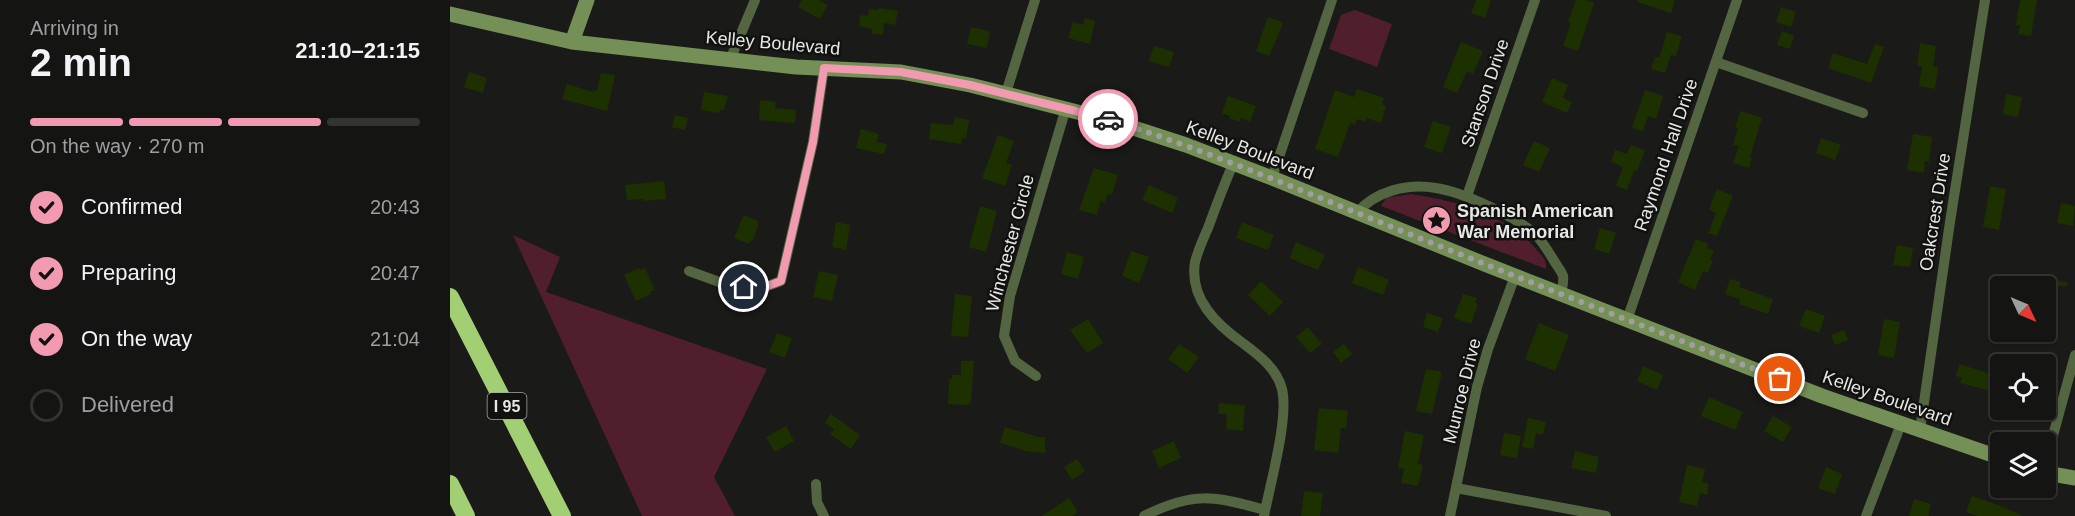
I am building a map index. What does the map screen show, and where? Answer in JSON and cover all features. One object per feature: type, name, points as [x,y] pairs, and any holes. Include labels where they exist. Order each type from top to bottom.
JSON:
[{"type":"highway","name":"I 95","points":[[450,297],[562,516]]},
{"type":"highway","points":[[450,484],[466,516]]},
{"type":"main road","points":[[572,42],[587,0]]},
{"type":"main road","name":"Kelley Boulevard","points":[[450,14],[572,42],[730,60],[901,72],[1006,93],[1109,120],[1186,145],[1272,178],[1822,396],[1990,454]]},
{"type":"main road","points":[[2056,475],[2075,478]]},
{"type":"street","points":[[730,60],[755,0]]},
{"type":"street","points":[[1006,93],[1035,0]]},
{"type":"street","points":[[1272,178],[1332,0]]},
{"type":"street","name":"Stanson Drive","points":[[1467,196],[1535,0]]},
{"type":"street","name":"Raymond Hall Drive","points":[[1627,320],[1737,0]]},
{"type":"street","name":"Oakcrest Drive","points":[[1920,430],[1985,0]]},
{"type":"street","points":[[1716,62],[1863,113]]},
{"type":"street","points":[[689,271],[733,287],[762,288],[781,281],[813,142],[824,68]]},
{"type":"street","name":"Winchester Circle","points":[[1036,376],[1015,361],[1004,336],[1010,296],[1066,108]]},
{"type":"street","points":[[1144,516],[1172,503],[1199,497],[1227,499],[1264,513],[1282,423],[1282,389],[1278,378],[1265,360],[1233,336],[1206,309],[1200,298],[1194,274],[1198,254],[1233,164]]},
{"type":"street","points":[[1357,213],[1365,203],[1382,193],[1410,188],[1435,188],[1467,196],[1518,222],[1535,234],[1563,276],[1561,294]]},
{"type":"street","name":"Munroe Drive","points":[[1450,516],[1477,387],[1488,349],[1515,276]]},
{"type":"street","points":[[2054,432],[2075,355]]},
{"type":"street","points":[[1866,516],[1901,424]]},
{"type":"street","points":[[816,484],[817,502],[824,516]]},
{"type":"street","points":[[1456,488],[1606,516]]},
{"type":"shaded area","points":[[1355,10],[1392,24],[1377,67],[1329,49],[1341,15]]},
{"type":"shaded area","points":[[1410,194],[1461,205],[1510,226],[1544,258],[1546,269],[1381,206],[1386,198]]},
{"type":"shaded area","points":[[513,235],[560,257],[546,292],[767,369],[714,477],[735,516],[642,516]]},
{"type":"building","points":[[802,0],[819,0],[828,5],[820,19],[798,7]]},
{"type":"building","points":[[1476,0],[1491,0],[1485,18],[1471,13]]},
{"type":"building","points":[[1576,0],[1594,3],[1578,51],[1563,46]]},
{"type":"building","points":[[1638,0],[1675,0],[1671,13],[1637,2]]},
{"type":"building","points":[[2020,0],[2037,0],[2031,36],[2018,34],[2020,25],[2016,25]]},
{"type":"building","points":[[1781,7],[1796,12],[1791,27],[1776,22]]},
{"type":"building","points":[[878,8],[898,11],[895,25],[884,23],[883,35],[872,34],[872,29],[859,26],[860,15],[868,16],[869,9],[878,10]]},
{"type":"building","points":[[1268,17],[1283,24],[1269,56],[1256,51]]},
{"type":"building","points":[[1085,18],[1095,21],[1090,44],[1068,38],[1073,22],[1083,25]]},
{"type":"building","points":[[971,27],[990,31],[987,48],[967,44]]},
{"type":"building","points":[[1782,31],[1794,36],[1790,49],[1777,45]]},
{"type":"building","points":[[1667,32],[1682,36],[1676,56],[1671,55],[1665,73],[1651,69],[1655,57],[1659,58]]},
{"type":"building","points":[[1461,42],[1483,51],[1473,74],[1467,71],[1457,93],[1443,87]]},
{"type":"building","points":[[1920,43],[1936,46],[1933,66],[1938,67],[1935,89],[1919,86],[1922,66],[1917,66]]},
{"type":"building","points":[[1875,44],[1884,47],[1871,83],[1828,68],[1833,53],[1867,64]]},
{"type":"building","points":[[1154,46],[1174,52],[1169,67],[1149,61]]},
{"type":"building","points":[[469,72],[487,78],[483,93],[464,87]]},
{"type":"building","points":[[601,73],[615,75],[607,111],[562,99],[567,84],[593,92],[593,90],[597,91]]},
{"type":"building","points":[[1552,78],[1568,85],[1563,98],[1572,102],[1567,113],[1542,102]]},
{"type":"building","points":[[1357,89],[1384,98],[1382,104],[1386,106],[1381,123],[1367,118],[1365,122],[1357,119],[1355,124],[1350,123],[1338,157],[1315,149],[1335,90],[1354,97]]},
{"type":"building","points":[[1645,90],[1663,96],[1656,119],[1648,116],[1643,131],[1632,128]]},
{"type":"building","points":[[704,92],[728,96],[724,110],[720,110],[719,113],[701,110]]},
{"type":"building","points":[[2006,94],[2022,97],[2018,117],[2003,114]]},
{"type":"building","points":[[1228,96],[1256,106],[1250,122],[1241,118],[1240,122],[1222,113]]},
{"type":"building","points":[[760,100],[776,102],[775,108],[796,110],[795,123],[759,120]]},
{"type":"building","points":[[1741,111],[1762,118],[1750,157],[1752,158],[1749,168],[1733,163],[1739,146],[1733,145],[1738,128],[1735,127]]},
{"type":"building","points":[[675,115],[688,118],[685,130],[672,127]]},
{"type":"building","points":[[955,117],[969,120],[966,139],[962,138],[961,144],[929,139],[931,123],[953,125]]},
{"type":"building","points":[[1433,121],[1451,127],[1442,153],[1424,147]]},
{"type":"building","points":[[861,129],[879,134],[877,142],[887,144],[884,154],[856,148]]},
{"type":"building","points":[[1913,134],[1932,137],[1929,162],[1925,161],[1924,173],[1907,170]]},
{"type":"building","points":[[998,135],[1014,141],[1006,163],[1012,165],[1005,186],[982,178]]},
{"type":"building","points":[[1821,138],[1841,145],[1835,160],[1816,153]]},
{"type":"building","points":[[1534,141],[1550,148],[1539,172],[1523,165]]},
{"type":"building","points":[[1631,145],[1645,150],[1637,171],[1634,170],[1627,190],[1616,186],[1623,167],[1611,162],[1615,150],[1627,154]]},
{"type":"building","points":[[1094,168],[1118,175],[1112,195],[1107,194],[1105,203],[1101,201],[1097,215],[1079,210]]},
{"type":"building","points":[[664,181],[666,199],[627,200],[625,185]]},
{"type":"building","points":[[1149,185],[1178,198],[1172,213],[1142,200]]},
{"type":"building","points":[[1990,186],[2006,189],[1999,230],[1983,227]]},
{"type":"building","points":[[1717,189],[1733,196],[1717,236],[1708,233],[1716,213],[1709,210]]},
{"type":"building","points":[[2061,203],[2075,206],[2073,226],[2057,223]]},
{"type":"building","points":[[980,206],[997,211],[986,252],[969,247]]},
{"type":"building","points":[[744,215],[758,221],[757,224],[759,224],[749,244],[734,238]]},
{"type":"building","points":[[836,222],[850,225],[846,250],[832,247]]},
{"type":"building","points":[[1242,222],[1274,235],[1268,250],[1236,238]]},
{"type":"building","points":[[1600,228],[1616,233],[1609,254],[1594,249]]},
{"type":"building","points":[[1696,239],[1708,244],[1707,248],[1714,251],[1708,273],[1703,271],[1695,290],[1678,282]]},
{"type":"building","points":[[1296,242],[1325,255],[1318,270],[1289,258]]},
{"type":"building","points":[[1897,245],[1913,248],[1910,267],[1893,265]]},
{"type":"building","points":[[1131,251],[1149,257],[1139,283],[1122,276]]},
{"type":"building","points":[[1067,252],[1084,257],[1078,279],[1061,274]]},
{"type":"building","points":[[1358,267],[1389,280],[1383,295],[1352,283]]},
{"type":"building","points":[[639,268],[641,270],[645,268],[655,290],[636,301],[624,275]]},
{"type":"building","points":[[819,271],[838,275],[832,301],[813,297]]},
{"type":"building","points":[[1730,279],[1741,282],[1739,287],[1773,299],[1768,314],[1739,304],[1740,299],[1725,294]]},
{"type":"building","points":[[2056,280],[2068,283],[2067,286],[2056,286]]},
{"type":"building","points":[[1261,281],[1283,302],[1270,316],[1248,295]]},
{"type":"building","points":[[955,294],[972,296],[968,337],[951,336]]},
{"type":"building","points":[[1463,294],[1477,298],[1475,302],[1478,304],[1471,324],[1454,318]]},
{"type":"building","points":[[1806,309],[1825,316],[1819,333],[1799,326]]},
{"type":"building","points":[[1427,313],[1443,318],[1438,332],[1423,327]]},
{"type":"building","points":[[1088,319],[1103,343],[1087,353],[1070,330]]},
{"type":"building","points":[[1884,319],[1900,322],[1894,358],[1878,355]]},
{"type":"building","points":[[1539,323],[1569,335],[1555,371],[1525,359]]},
{"type":"building","points":[[1308,327],[1322,344],[1310,353],[1296,337]]},
{"type":"building","points":[[1844,330],[1848,340],[1835,345],[1831,335]]},
{"type":"building","points":[[777,333],[792,338],[785,358],[769,352]]},
{"type":"building","points":[[1179,344],[1199,357],[1187,373],[1168,359]]},
{"type":"building","points":[[1344,344],[1352,354],[1341,363],[1333,352]]},
{"type":"building","points":[[961,361],[974,361],[971,402],[969,405],[948,404],[949,379],[952,379],[952,375],[961,375]]},
{"type":"building","points":[[1959,364],[1990,374],[1990,391],[1960,383],[1962,378],[1956,376]]},
{"type":"building","points":[[1643,366],[1663,375],[1657,390],[1637,381]]},
{"type":"building","points":[[1426,369],[1442,372],[1432,414],[1416,411]]},
{"type":"building","points":[[1709,397],[1743,412],[1735,430],[1701,416]]},
{"type":"building","points":[[1219,403],[1245,405],[1243,431],[1226,429],[1227,414],[1218,414]]},
{"type":"building","points":[[1319,408],[1348,411],[1346,428],[1341,428],[1338,453],[1314,450]]},
{"type":"building","points":[[831,414],[860,435],[851,449],[830,434],[834,429],[825,423]]},
{"type":"building","points":[[1773,416],[1792,427],[1783,442],[1764,431]]},
{"type":"building","points":[[1528,418],[1546,422],[1543,435],[1536,433],[1533,449],[1522,447]]},
{"type":"building","points":[[786,426],[794,441],[775,452],[766,437]]},
{"type":"building","points":[[1005,427],[1045,437],[1045,453],[1026,451],[1000,443]]},
{"type":"building","points":[[1405,431],[1424,435],[1418,464],[1423,465],[1418,486],[1401,483],[1404,469],[1398,468]]},
{"type":"building","points":[[1504,433],[1521,436],[1517,458],[1500,455]]},
{"type":"building","points":[[1174,441],[1181,458],[1159,468],[1152,451]]},
{"type":"building","points":[[1575,451],[1599,457],[1596,473],[1571,468]]},
{"type":"building","points":[[1077,459],[1085,471],[1072,480],[1064,467]]},
{"type":"building","points":[[1687,465],[1705,469],[1702,482],[1709,484],[1707,495],[1700,493],[1697,506],[1679,502]]},
{"type":"building","points":[[1826,467],[1842,474],[1835,494],[1818,488]]},
{"type":"building","points":[[1304,491],[1323,493],[1320,516],[1301,516]]},
{"type":"building","points":[[1972,496],[2023,516],[1978,516],[1966,512]]},
{"type":"building","points":[[1069,498],[1078,512],[1072,516],[1042,516]]},
{"type":"building","points":[[1914,499],[1931,504],[1928,516],[1909,516]]},
{"type":"way so far","points":[[1108,119],[1186,145],[1272,178],[1780,379]]},
{"type":"place","name":"Spanish American War Memorial","points":[[1436,221]]},
{"type":"route","points":[[744,287],[762,288],[781,281],[813,142],[824,68],[901,72],[970,85],[1108,119]]}]
